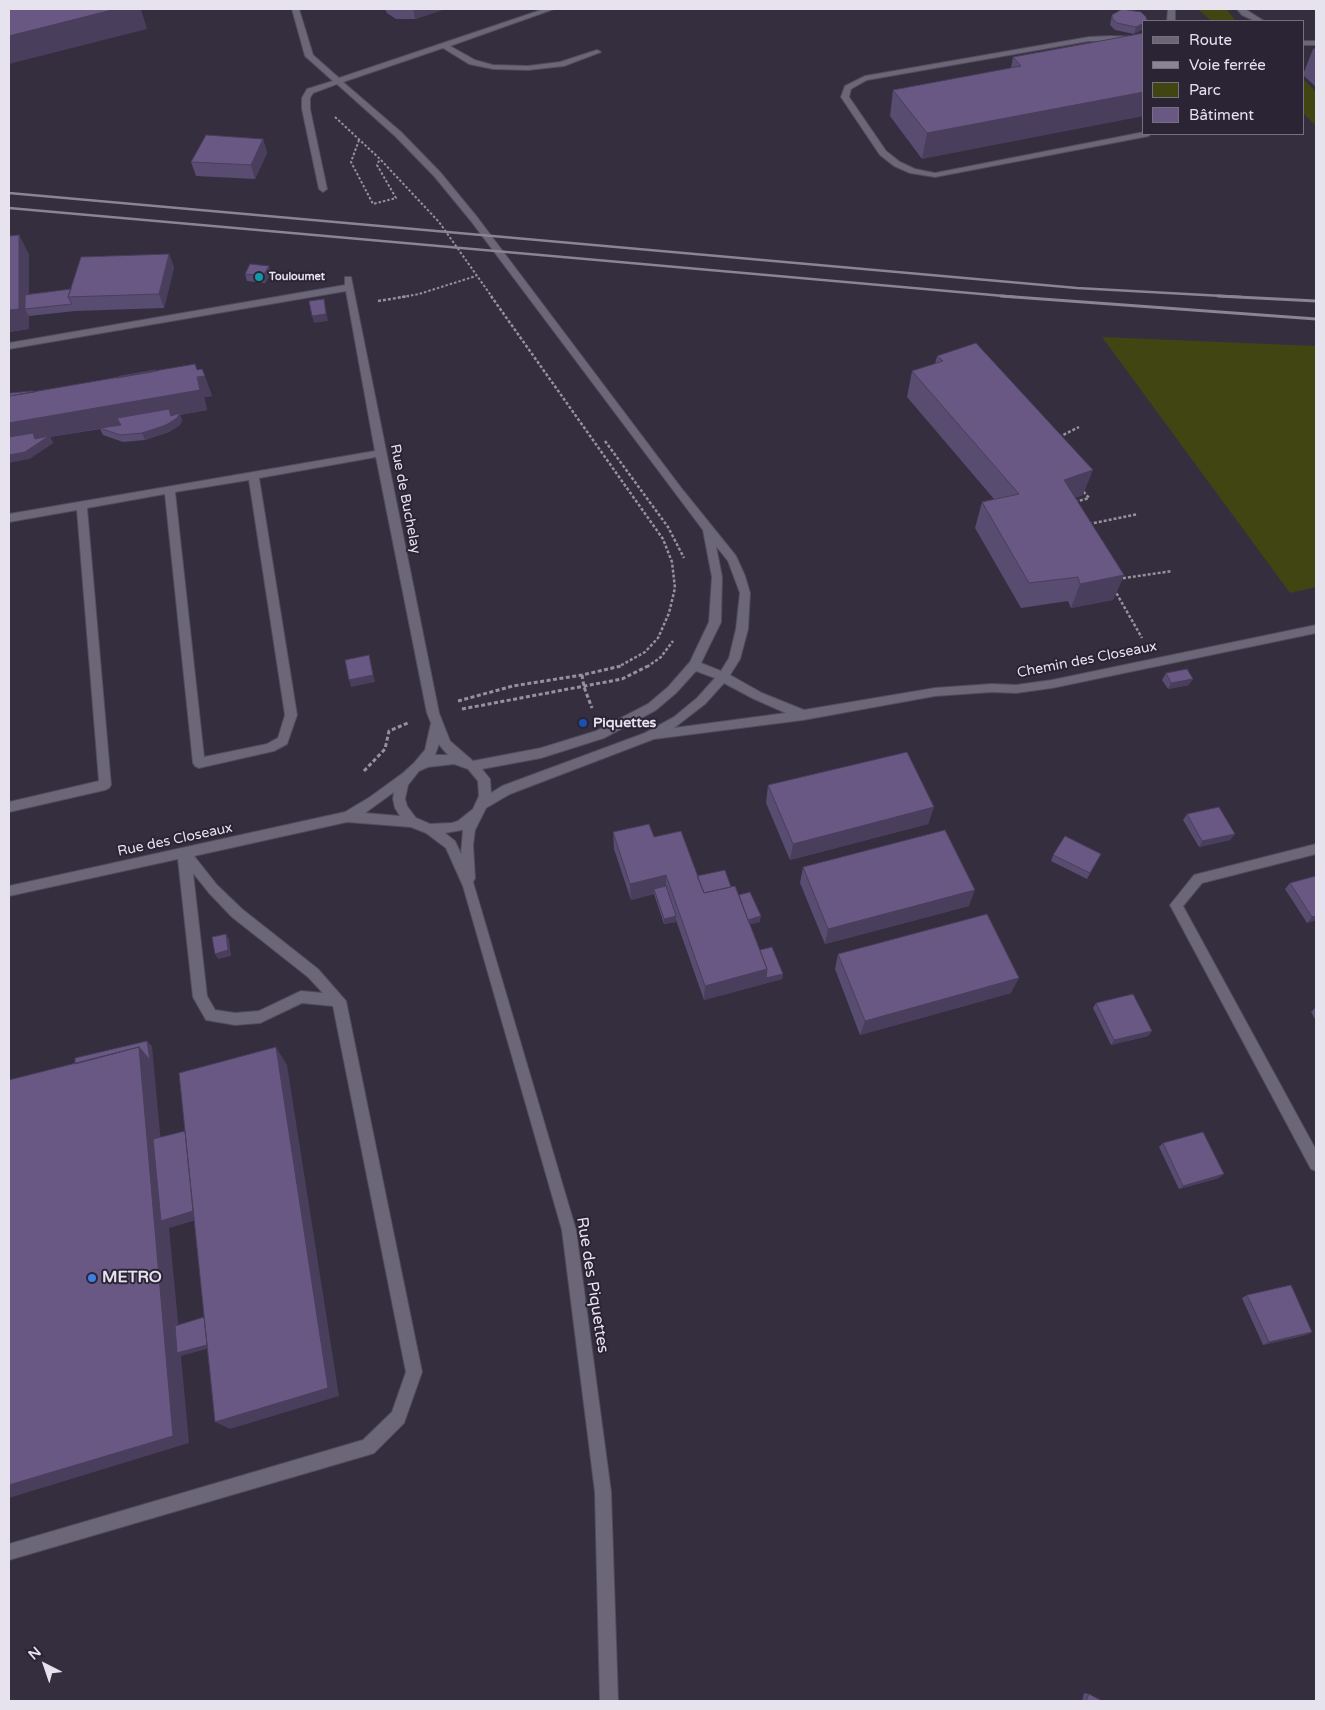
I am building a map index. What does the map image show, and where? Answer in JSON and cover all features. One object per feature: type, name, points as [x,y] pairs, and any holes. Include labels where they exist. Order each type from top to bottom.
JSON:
[{"type":"street","points":[[295,9],[309,56],[386,123],[436,174],[506,262],[706,528],[732,558],[745,593],[742,629],[734,659],[723,677],[678,720],[649,736],[513,786],[480,808],[462,825],[446,829],[430,829],[412,822],[405,816],[399,800],[402,782],[412,772],[434,760],[455,759],[468,764],[484,779],[486,787],[480,808]]},
{"type":"street","points":[[323,189],[306,109],[306,98],[310,91],[550,9]]},
{"type":"street","points":[[1241,9],[1258,20]]},
{"type":"street","points":[[1142,40],[1089,39],[866,78],[848,88],[845,97],[883,153],[897,164],[912,171],[936,175],[1142,135]]},
{"type":"street","points":[[444,45],[472,62],[493,67],[528,68],[561,64],[598,52]]},
{"type":"street","name":"Rue de Buchelay","points":[[9,346],[349,283],[380,453],[434,718],[445,744],[468,764]]},
{"type":"street","points":[[9,518],[380,453]]},
{"type":"street","points":[[170,490],[199,763],[270,748],[283,741],[291,715],[253,475]]},
{"type":"street","points":[[9,807],[105,785],[82,505]]},
{"type":"street","points":[[468,764],[541,753],[600,735],[652,707],[672,690],[694,665],[706,644],[715,622],[717,577],[706,528]]},
{"type":"street","name":"Chemin des Closeaux","points":[[649,736],[803,715],[936,692],[992,688],[1016,689],[1316,629]]},
{"type":"street","points":[[694,665],[803,715]]},
{"type":"street","name":"Rue de Buchelay","points":[[412,772],[430,753],[434,743],[434,718]]},
{"type":"street","name":"Rue des Closeaux","points":[[347,817],[374,802],[412,772]]},
{"type":"street","name":"Rue des Piquettes","points":[[469,886],[467,845],[469,830],[480,808]]},
{"type":"street","name":"Rue des Closeaux","points":[[9,891],[347,817],[412,822]]},
{"type":"street","name":"Rue des Piquettes","points":[[430,829],[451,845],[469,886],[569,1230],[603,1492],[609,1701]]},
{"type":"street","points":[[1316,849],[1198,879],[1176,905],[1316,1164]]},
{"type":"street","points":[[184,853],[200,997],[211,1016],[235,1019],[260,1017],[301,997],[339,1002]]},
{"type":"street","points":[[9,1552],[368,1447],[398,1417],[414,1372],[339,1002],[314,973],[237,913],[184,853]]},
{"type":"path","points":[[359,140],[351,162],[373,204],[396,198],[377,166],[380,159]]},
{"type":"path","points":[[364,144],[439,222],[663,539],[672,562],[675,588],[669,614],[658,638],[632,662],[617,668],[478,694],[434,718]]},
{"type":"path","points":[[353,306],[419,294],[476,276]]},
{"type":"path","points":[[1052,440],[1079,427]]},
{"type":"path","points":[[604,439],[668,527],[686,565]]},
{"type":"path","points":[[1068,505],[1089,498],[1078,485]]},
{"type":"path","points":[[1081,525],[1138,514]]},
{"type":"path","points":[[1109,580],[1172,571]]},
{"type":"path","points":[[1114,589],[1156,662]]},
{"type":"path","points":[[457,710],[622,679],[643,670],[661,657],[677,636]]},
{"type":"path","points":[[582,675],[586,691]]},
{"type":"path","points":[[363,772],[385,748],[389,731],[406,724]]},
{"type":"green space","points":[[1198,9],[1226,9],[1235,20],[1210,20]]},
{"type":"green space","points":[[1305,81],[1316,92],[1316,126],[1305,115]]},
{"type":"green space","points":[[1102,337],[1316,346],[1316,587],[1290,593]]},
{"type":"building","points":[[9,9],[116,9],[9,36]]},
{"type":"building","points":[[1122,9],[1141,12],[1147,20],[1142,20],[1142,24],[1136,27],[1117,23],[1112,18],[1112,15]]},
{"type":"building","points":[[1142,33],[1142,92],[927,133],[893,90],[1021,66],[1013,57]]},
{"type":"building","points":[[206,135],[263,139],[251,165],[191,162]]},
{"type":"building","points":[[19,235],[19,309],[9,310],[9,236]]},
{"type":"building","points":[[169,254],[159,294],[68,297],[81,257]]},
{"type":"building","points":[[250,264],[269,266],[263,276],[245,274]]},
{"type":"building","points":[[71,289],[68,297],[72,304],[25,309],[25,295]]},
{"type":"building","points":[[324,299],[326,314],[312,316],[309,301]]},
{"type":"building","points":[[976,343],[1093,470],[1064,480],[1124,575],[1080,584],[1078,577],[1029,583],[982,502],[1019,494],[912,371],[943,361],[937,356]]},
{"type":"building","points":[[195,364],[197,370],[202,369],[205,376],[197,377],[200,390],[9,423],[9,396]]},
{"type":"building","points":[[157,371],[116,378],[120,376]]},
{"type":"building","points":[[35,392],[9,396],[11,393]]},
{"type":"building","points":[[169,409],[171,416],[180,413],[177,418],[166,425],[142,433],[120,435],[100,428],[121,425],[117,418]]},
{"type":"building","points":[[33,433],[35,439],[49,436],[25,452],[9,455],[9,437]]},
{"type":"building","points":[[369,655],[373,675],[349,680],[345,660]]},
{"type":"building","points":[[1187,669],[1193,679],[1171,683],[1166,673]]},
{"type":"building","points":[[907,752],[934,807],[793,844],[768,785]]},
{"type":"building","points":[[1219,807],[1235,834],[1202,841],[1187,814]]},
{"type":"building","points":[[649,824],[654,837],[681,831],[704,893],[735,886],[767,969],[705,986],[666,875],[630,884],[613,832]]},
{"type":"building","points":[[945,830],[975,890],[828,929],[803,867]]},
{"type":"building","points":[[1065,836],[1101,854],[1090,873],[1053,855]]},
{"type":"building","points":[[725,870],[731,887],[704,893],[697,876]]},
{"type":"building","points":[[1316,876],[1316,916],[1312,917],[1290,883]]},
{"type":"building","points":[[666,886],[676,916],[664,919],[654,889]]},
{"type":"building","points":[[750,892],[761,916],[748,920],[739,895]]},
{"type":"building","points":[[987,914],[1019,978],[865,1021],[838,954]]},
{"type":"building","points":[[226,934],[228,950],[215,954],[212,937]]},
{"type":"building","points":[[772,947],[783,974],[766,978],[767,969],[760,950]]},
{"type":"building","points":[[1133,994],[1152,1031],[1114,1040],[1096,1003]]},
{"type":"building","points":[[147,1041],[150,1060],[139,1047],[75,1064],[75,1058]]},
{"type":"building","name":"METRO","points":[[139,1047],[173,1436],[9,1485],[9,1080]]},
{"type":"building","points":[[276,1047],[328,1388],[215,1422],[179,1073]]},
{"type":"building","points":[[185,1131],[193,1211],[161,1221],[153,1139]]},
{"type":"building","points":[[1203,1132],[1224,1174],[1183,1186],[1163,1143]]},
{"type":"building","points":[[1291,1285],[1312,1332],[1269,1342],[1247,1295]]},
{"type":"building","points":[[204,1317],[207,1345],[177,1353],[175,1326]]},
{"type":"building","points":[[1089,1694],[1102,1701],[1086,1701]]},
{"type":"railway","points":[[9,193],[1077,288],[1241,297]]},
{"type":"railway","points":[[9,208],[1015,297]]},
{"type":"railway","points":[[1001,296],[1316,319]]},
{"type":"railway","points":[[1218,296],[1316,301]]},
{"type":"place","name":"Touloumet","points":[[259,277]]},
{"type":"place","name":"Piquettes","points":[[583,723]]},
{"type":"place","name":"METRO","points":[[92,1278]]}]
